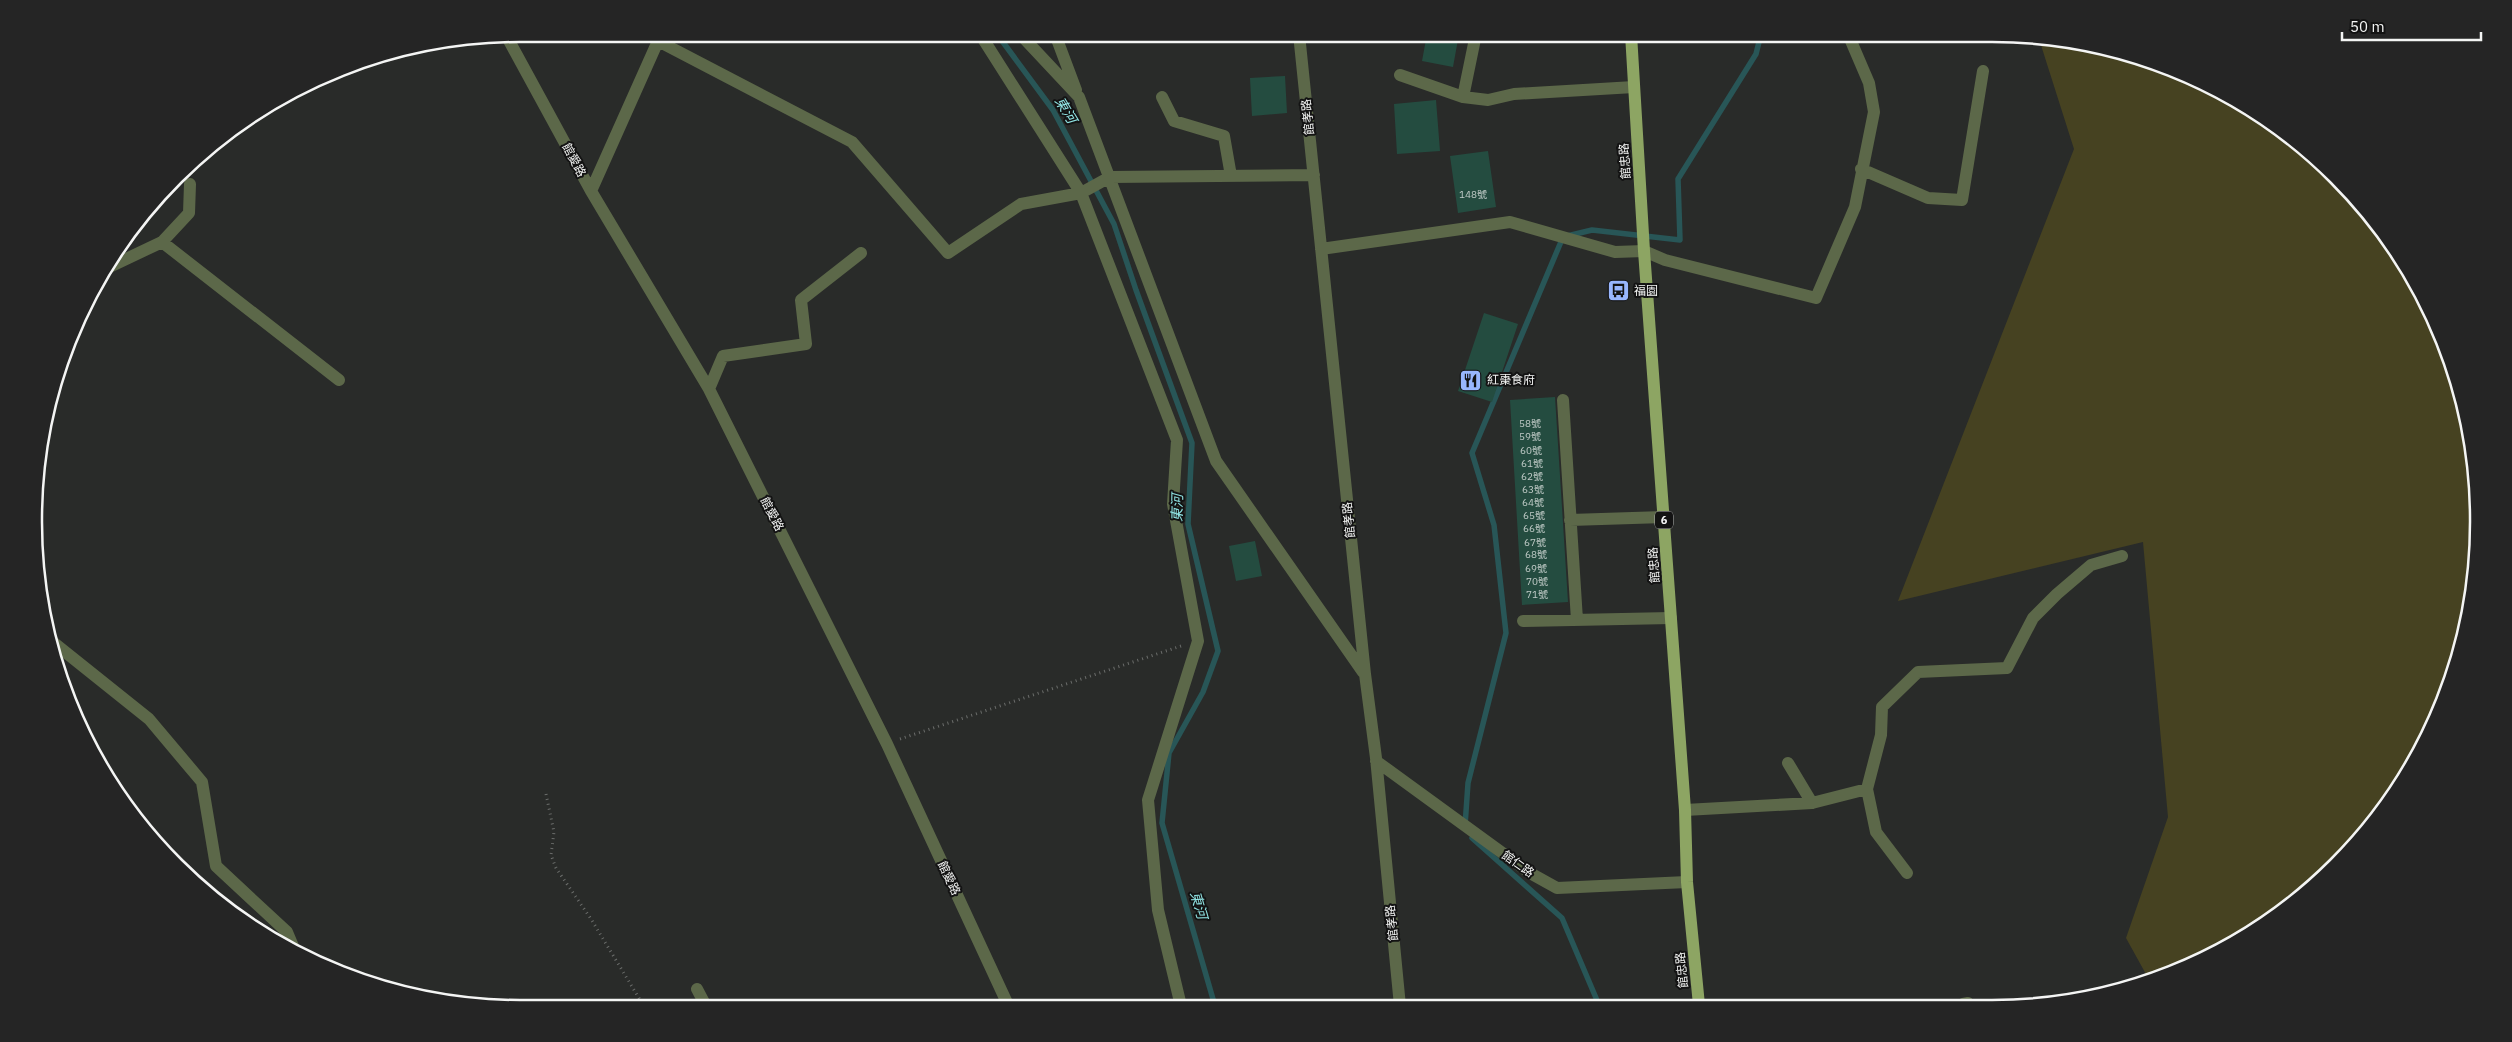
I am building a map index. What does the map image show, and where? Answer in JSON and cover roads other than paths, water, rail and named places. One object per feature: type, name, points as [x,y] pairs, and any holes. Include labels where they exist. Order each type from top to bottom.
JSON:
[{"type":"main road","name":"館忠路","points":[[1631,42],[1644,251],[1685,810],[1686,882],[1698,1000]]},
{"type":"street","points":[[590,191],[656,42]]},
{"type":"street","points":[[667,42],[852,142],[948,253],[1021,204],[1081,193],[1110,177],[1314,176]]},
{"type":"street","points":[[985,42],[1081,193],[1176,440],[1173,504],[1198,640],[1148,800],[1158,910],[1180,1000]]},
{"type":"street","points":[[1027,42],[1079,97]]},
{"type":"street","points":[[1058,42],[1216,461],[1365,674]]},
{"type":"street","name":"館孝路","points":[[1300,42],[1399,1000]]},
{"type":"street","points":[[1463,97],[1474,42]]},
{"type":"street","points":[[1321,249],[1510,222],[1614,252],[1644,251],[1665,260],[1816,298],[1855,207],[1861,169],[1874,112],[1869,83],[1851,42]]},
{"type":"street","name":"館愛路","points":[[510,43],[590,191],[709,388],[887,744],[1006,1000]]},
{"type":"street","points":[[1861,169],[1928,198],[1962,200],[1983,71]]},
{"type":"street","points":[[1400,75],[1463,97],[1488,100],[1514,94],[1634,87]]},
{"type":"street","points":[[1162,97],[1174,121],[1224,136],[1231,176]]},
{"type":"street","points":[[118,263],[162,242],[189,213],[190,184]]},
{"type":"street","points":[[162,242],[339,380]]},
{"type":"street","points":[[709,388],[723,356],[806,344],[801,300],[861,253]]},
{"type":"street","points":[[1563,400],[1577,620]]},
{"type":"street","points":[[1570,520],[1664,517]]},
{"type":"street","points":[[1907,873],[1876,832],[1867,789],[1881,735],[1882,707],[1918,672],[2007,668],[2033,618],[2057,594],[2091,565],[2122,556]]},
{"type":"street","points":[[1522,621],[1671,618]]},
{"type":"street","points":[[60,648],[149,719],[202,782],[216,866],[287,932],[290,940]]},
{"type":"street","name":"館仁路","points":[[1376,761],[1530,873],[1557,888],[1686,882]]},
{"type":"street","points":[[1788,763],[1812,803]]},
{"type":"street","points":[[1685,810],[1812,803],[1867,789]]},
{"type":"street","points":[[697,989],[703,1000]]},
{"type":"waterway","name":"東河","points":[[1003,42],[1053,110],[1114,224],[1192,443],[1188,524],[1218,651],[1203,692],[1169,753],[1162,823],[1213,1000]]},
{"type":"waterway","points":[[1465,826],[1468,783],[1506,633],[1494,525],[1472,453],[1563,237],[1592,230],[1680,240],[1678,179],[1756,54],[1759,42]]},
{"type":"waterway","points":[[1472,838],[1562,918],[1597,1000]]},
{"type":"place","name":"福園","points":[[1618,291]]},
{"type":"place","name":"紅棗食府","points":[[1471,380]]}]
